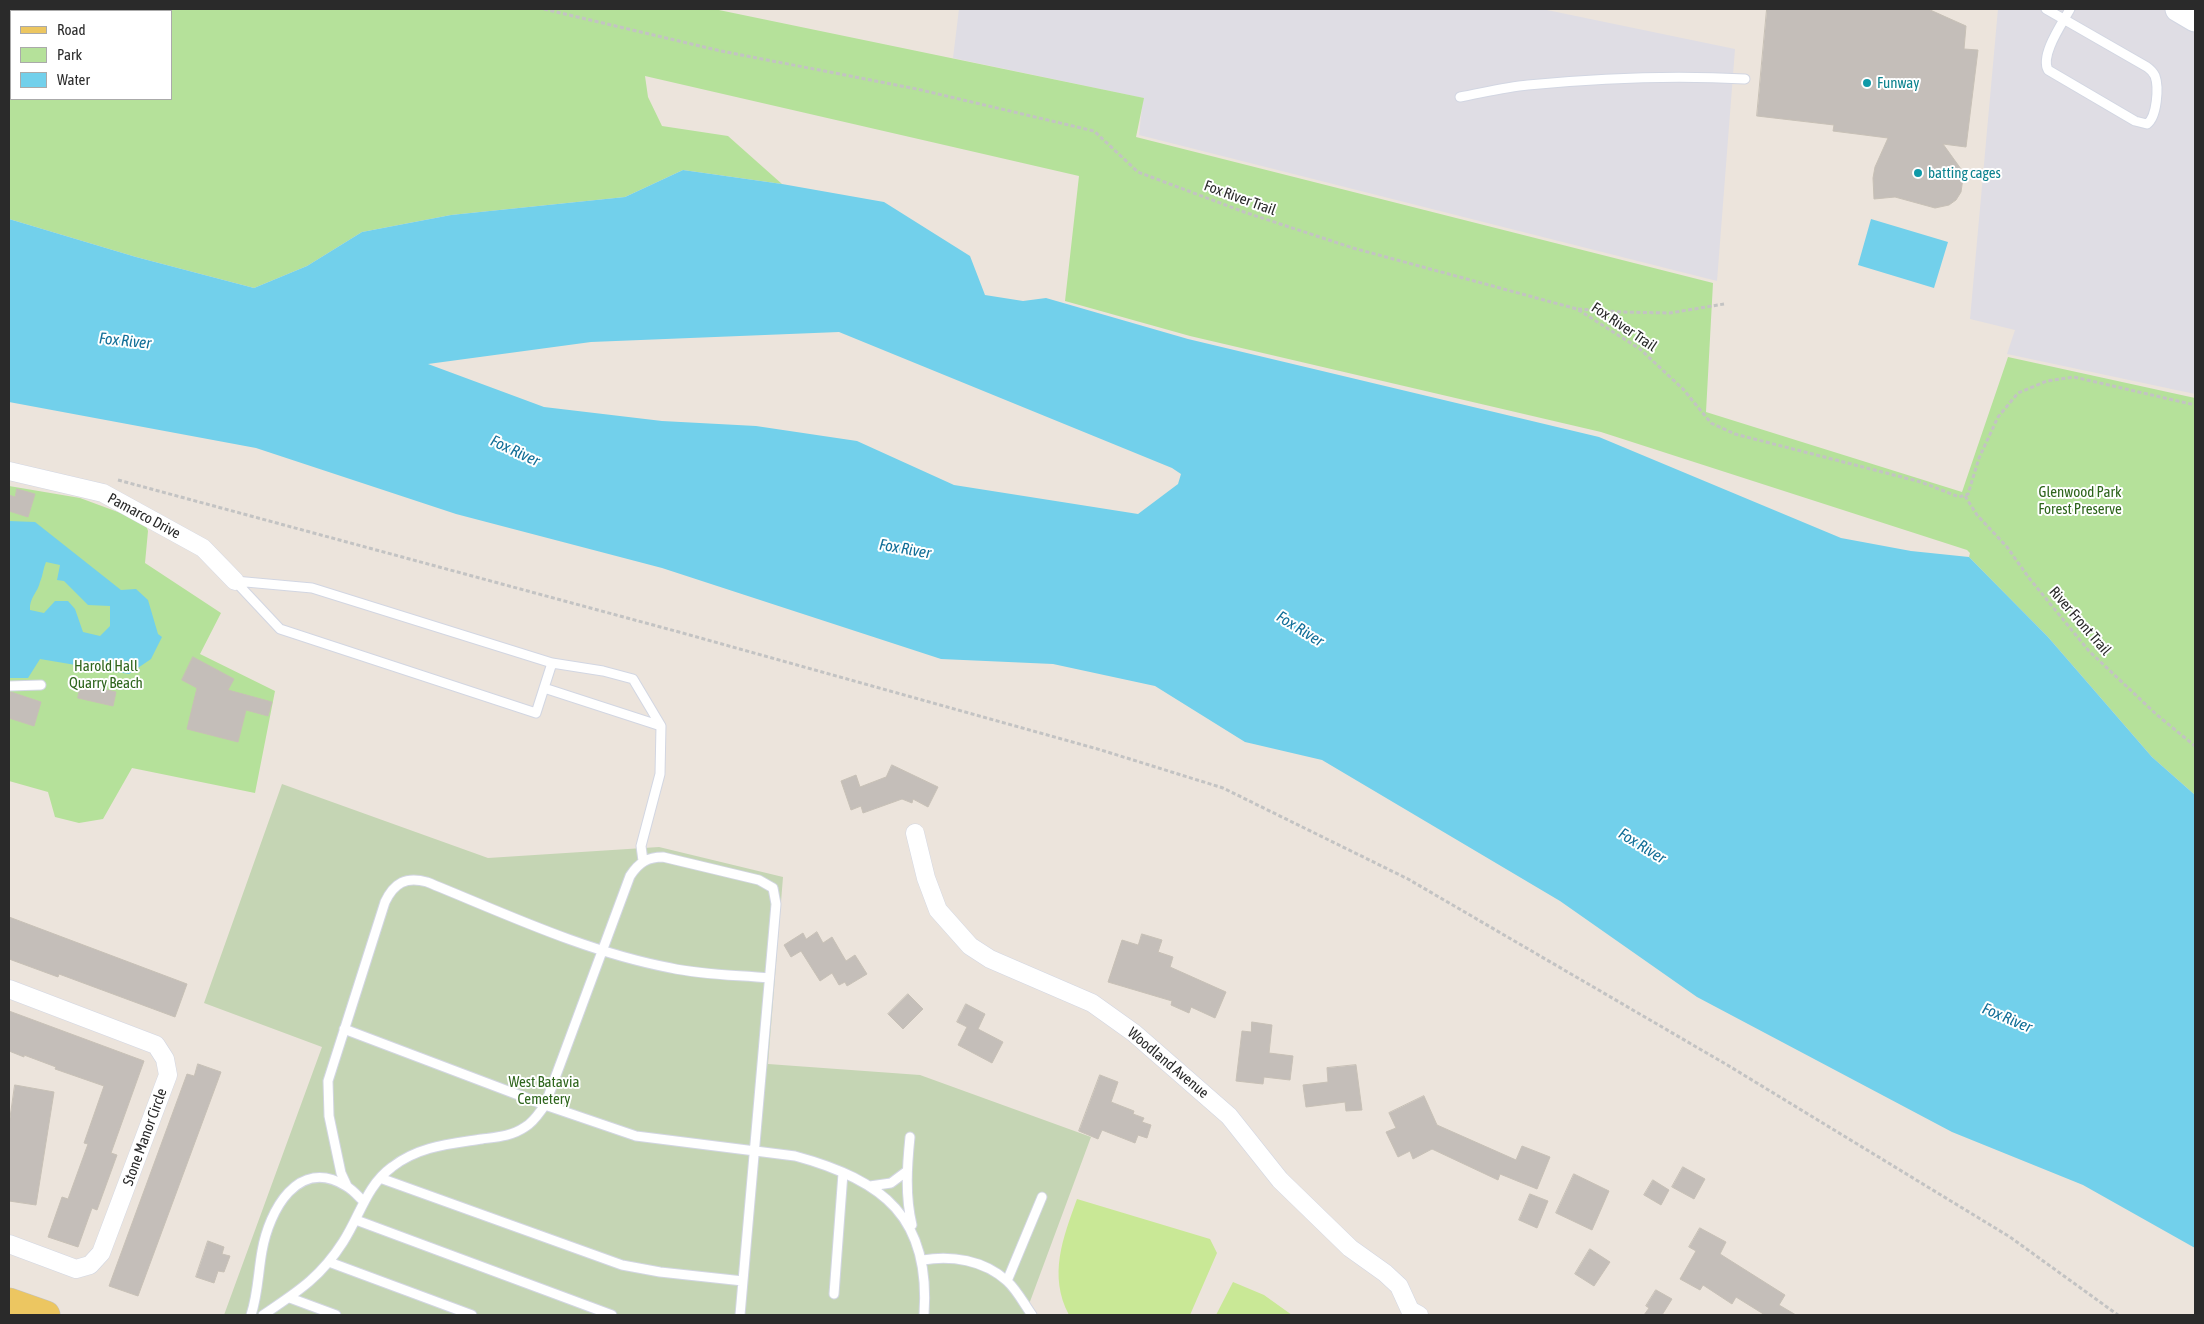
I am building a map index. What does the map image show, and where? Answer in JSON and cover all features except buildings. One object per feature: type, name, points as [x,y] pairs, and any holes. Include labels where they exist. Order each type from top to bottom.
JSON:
[{"type":"main road","points":[[2178,9],[2195,19]]},
{"type":"main road","points":[[9,1302],[46,1315]]},
{"type":"street","name":"Pamarco Drive","points":[[9,471],[103,494],[203,548],[235,581]]},
{"type":"street","name":"Woodland Avenue","points":[[915,833],[926,878],[938,910],[970,946],[990,959],[1092,1003],[1134,1033],[1229,1116],[1280,1180],[1330,1230],[1399,1286],[1411,1313]]},
{"type":"street","name":"Stone Manor Circle","points":[[9,989],[156,1045],[165,1059],[168,1075],[101,1253],[90,1264],[76,1269],[9,1244]]},
{"type":"lane","points":[[2046,9],[2064,20],[2147,67],[2155,77],[2156,111],[2152,120],[2147,124],[2135,121],[2048,70],[2045,58],[2064,20],[2070,9]]},
{"type":"lane","points":[[1460,97],[1526,85],[1640,77],[1745,79]]},
{"type":"lane","points":[[235,581],[312,588],[552,663],[603,671],[634,679],[661,726],[660,774],[641,846],[643,861]]},
{"type":"lane","points":[[235,581],[280,629],[536,713],[552,663]]},
{"type":"lane","points":[[9,686],[41,685]]},
{"type":"lane","points":[[544,688],[661,726]]},
{"type":"lane","points":[[263,1315],[290,1298],[329,1262],[356,1220],[363,1201],[380,1178],[392,1167],[407,1157],[434,1146],[506,1136],[534,1120],[545,1105],[630,876],[643,861],[652,857],[663,857],[759,880],[773,888],[776,904],[740,1315]]},
{"type":"lane","points":[[347,1186],[337,1158],[327,1100],[330,1074],[385,902],[391,890],[400,882],[418,879],[427,882],[602,951],[672,969],[769,978]]},
{"type":"lane","points":[[344,1029],[545,1105],[636,1136],[795,1156],[819,1162],[870,1186],[902,1214],[914,1235],[923,1260],[925,1286],[924,1315]]},
{"type":"lane","points":[[910,1137],[907,1171],[908,1200],[914,1235]]},
{"type":"lane","points":[[870,1186],[891,1183],[907,1171]]},
{"type":"lane","points":[[834,1294],[843,1173]]},
{"type":"lane","points":[[251,1315],[257,1295],[262,1251],[268,1231],[276,1210],[296,1183],[306,1178],[320,1177],[334,1180],[347,1186],[363,1201]]},
{"type":"lane","points":[[380,1178],[622,1265],[660,1272],[743,1280]]},
{"type":"lane","points":[[1007,1281],[1042,1197]]},
{"type":"lane","points":[[356,1220],[612,1315]]},
{"type":"lane","points":[[923,1260],[935,1257],[959,1258],[978,1264],[1007,1281],[1032,1315]]},
{"type":"lane","points":[[329,1262],[472,1315]]},
{"type":"lane","points":[[290,1298],[336,1315]]},
{"type":"path","name":"Fox River Trail","points":[[544,9],[721,51],[917,89],[1094,131],[1138,172],[1244,212],[1354,248],[1577,309],[1640,348],[1683,389],[1711,423],[1735,434],[1886,472],[1921,482],[1958,497],[1965,496]]},
{"type":"path","points":[[1577,309],[1670,313],[1724,304]]},
{"type":"path","points":[[1965,496],[1968,494],[1979,458],[1998,417],[2018,393],[2047,381],[2074,377],[2195,405]]},
{"type":"path","points":[[108,478],[688,635],[1101,750],[1223,788],[1408,879],[1729,1066],[2010,1237],[2118,1315]]},
{"type":"path","name":"River Front Trail","points":[[1965,496],[1977,515],[2008,547],[2029,578],[2090,651],[2157,715],[2195,746]]},
{"type":"shaded area","points":[[959,9],[1542,9],[1735,49],[1717,281],[1139,135],[1143,98],[953,58]]},
{"type":"shaded area","points":[[1998,9],[2172,9],[2195,21],[2195,394],[2007,354],[2015,330],[1970,319]]},
{"type":"green space","name":"Glenwood Park Forest Preserve","points":[[9,9],[714,9],[1144,98],[1136,137],[1713,283],[1706,412],[1962,492],[2008,357],[2195,398],[2195,795],[2152,757],[2048,637],[1969,557],[1970,553],[1967,550],[1601,432],[1190,336],[1065,301],[1079,176],[645,76],[648,97],[662,126],[728,136],[782,184],[683,170],[625,197],[451,215],[362,232],[307,266],[254,288],[136,257],[9,219]]},
{"type":"green space","name":"Harold Hall Quarry Beach","points":[[9,486],[80,498],[145,522],[148,531],[145,563],[221,613],[200,654],[275,691],[255,793],[132,768],[103,819],[79,823],[55,817],[48,792],[9,781]]},
{"type":"green space","name":"West Batavia Cemetery","points":[[282,784],[488,858],[659,847],[783,877],[768,1064],[920,1075],[1091,1137],[1025,1315],[224,1315],[322,1047],[204,1003]]},
{"type":"green space","points":[[1077,1199],[1210,1239],[1217,1253],[1190,1315],[1069,1315],[1059,1285],[1059,1271],[1063,1242]]},
{"type":"green space","points":[[1233,1282],[1264,1295],[1292,1315],[1216,1315]]},
{"type":"water","name":"Fox River","points":[[683,170],[782,184],[884,202],[970,256],[985,295],[1023,301],[1046,298],[1188,339],[1599,437],[1841,538],[1911,551],[1969,557],[2048,637],[2152,757],[2195,795],[2195,1248],[2083,1185],[1952,1132],[1697,997],[1560,901],[1322,760],[1245,742],[1155,686],[1053,664],[941,659],[662,568],[456,514],[256,448],[9,402],[9,219],[136,257],[254,288],[307,266],[362,232],[451,215],[625,197]],"holes":[[[839,332],[1172,468],[1181,474],[1178,484],[1138,514],[954,485],[857,441],[756,426],[662,421],[544,407],[428,364],[591,342]]]},
{"type":"water","points":[[1871,219],[1948,242],[1934,288],[1858,265]]},
{"type":"water","points":[[9,521],[35,522],[121,590],[136,589],[148,600],[158,634],[162,637],[151,659],[129,674],[40,659],[28,678],[9,678]],"holes":[[[46,562],[60,565],[57,580],[64,581],[88,605],[110,606],[110,626],[100,636],[83,632],[75,609],[68,601],[55,601],[44,613],[30,610],[31,602],[39,586]]]},
{"type":"place","name":"Funway","points":[[1867,83]]},
{"type":"place","name":"batting cages","points":[[1918,173]]}]
